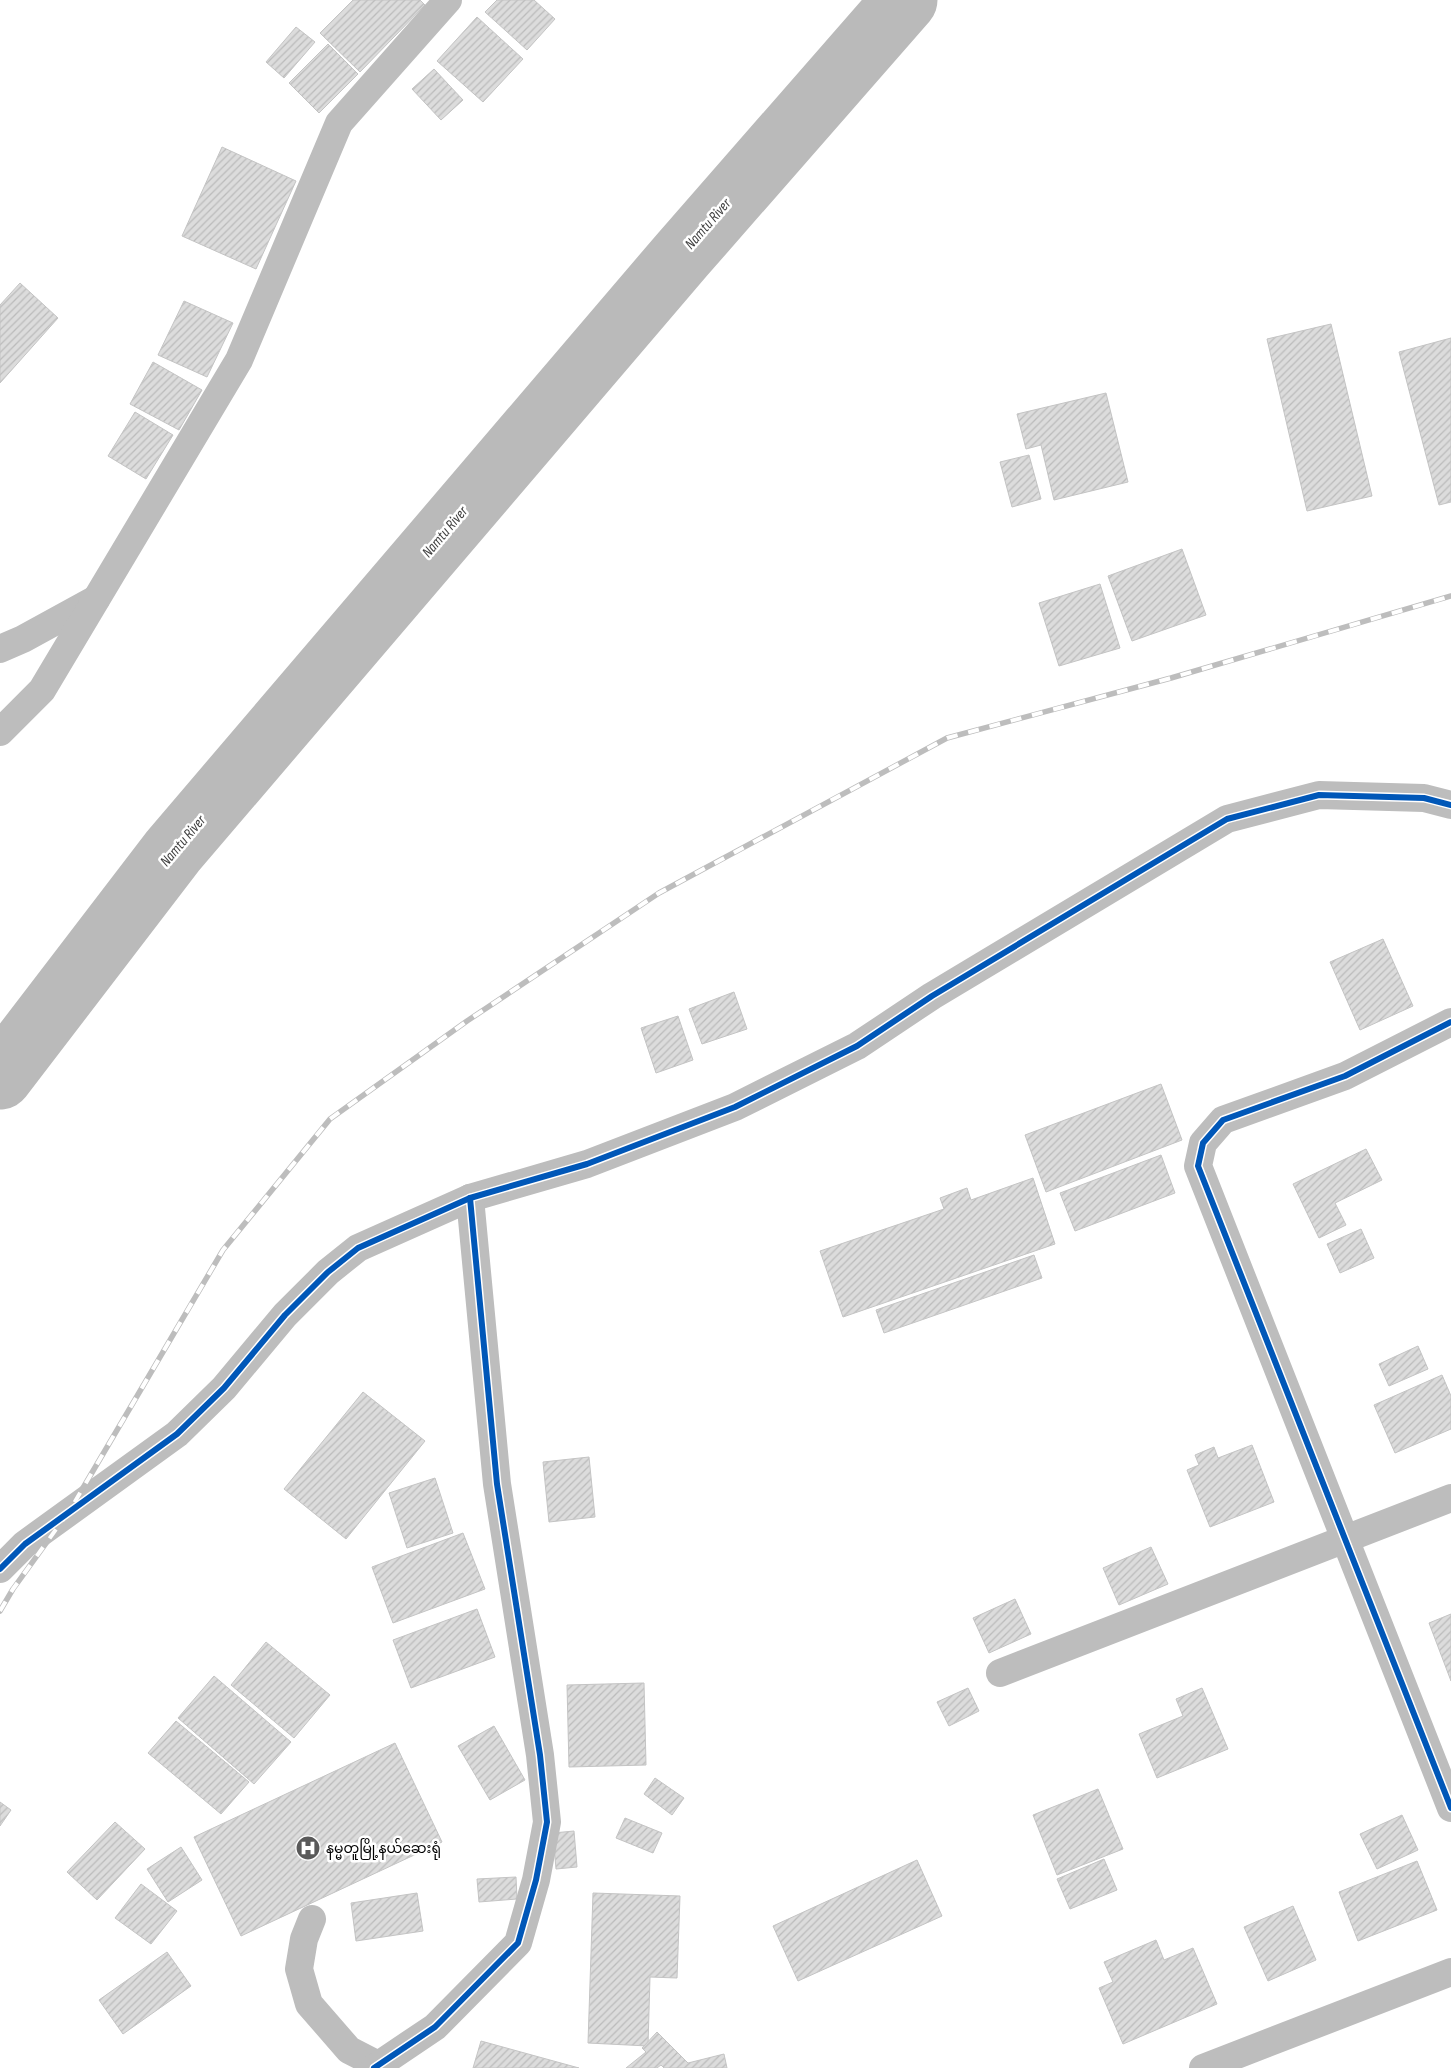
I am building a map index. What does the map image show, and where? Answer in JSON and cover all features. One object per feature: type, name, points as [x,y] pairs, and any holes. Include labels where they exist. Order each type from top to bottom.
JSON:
[{"type":"street","points":[[0,732],[42,690],[239,360],[339,123],[448,0]]},
{"type":"street","points":[[0,649],[24,639],[97,598]]},
{"type":"street","points":[[0,1569],[25,1544],[177,1434],[224,1388],[285,1315],[328,1272],[358,1248],[470,1198],[587,1164],[735,1108],[857,1046],[932,996],[1227,819],[1319,795],[1424,798],[1451,805]]},
{"type":"street","points":[[1451,1022],[1345,1076],[1223,1120],[1203,1143],[1198,1166],[1451,1808]]},
{"type":"street","points":[[312,1919],[304,1939],[299,1969],[309,2004],[349,2050],[377,2067],[435,2027],[518,1943],[536,1880],[547,1822],[540,1755],[497,1484],[470,1198]]},
{"type":"street","points":[[1000,1673],[1451,1498]]},
{"type":"street","points":[[1203,2068],[1451,1972]]},
{"type":"building","points":[[353,0],[420,0],[425,5],[360,72],[320,33]]},
{"type":"building","points":[[497,0],[534,0],[555,19],[527,50],[485,12]]},
{"type":"building","points":[[477,17],[523,59],[483,102],[437,61]]},
{"type":"building","points":[[296,27],[315,42],[284,78],[266,62]]},
{"type":"building","points":[[328,44],[358,74],[319,113],[289,83]]},
{"type":"building","points":[[434,69],[463,100],[441,120],[412,89]]},
{"type":"building","points":[[222,147],[296,181],[256,269],[182,236]]},
{"type":"building","points":[[20,283],[58,318],[0,383],[0,305]]},
{"type":"building","points":[[184,301],[233,323],[207,377],[158,355]]},
{"type":"building","points":[[1331,324],[1372,496],[1307,511],[1267,339]]},
{"type":"building","points":[[1451,338],[1451,502],[1439,505],[1399,352]]},
{"type":"building","points":[[153,362],[202,390],[179,430],[130,404]]},
{"type":"building","points":[[1106,393],[1128,482],[1054,500],[1041,445],[1026,449],[1017,414]]},
{"type":"building","points":[[135,412],[173,435],[146,479],[108,456]]},
{"type":"building","points":[[1029,455],[1041,499],[1012,507],[1000,462]]},
{"type":"building","points":[[1182,549],[1206,615],[1132,641],[1108,576]]},
{"type":"building","points":[[1100,584],[1120,648],[1059,666],[1039,603]]},
{"type":"building","points":[[1383,939],[1413,1006],[1360,1030],[1330,962]]},
{"type":"building","points":[[734,992],[747,1029],[702,1044],[689,1009]]},
{"type":"building","points":[[678,1016],[693,1060],[656,1073],[641,1028]]},
{"type":"building","points":[[1161,1084],[1182,1140],[1046,1192],[1025,1135]]},
{"type":"building","points":[[1366,1149],[1382,1180],[1335,1203],[1346,1225],[1319,1238],[1293,1184]]},
{"type":"building","points":[[1161,1155],[1175,1193],[1075,1231],[1060,1193]]},
{"type":"building","points":[[1033,1178],[1055,1244],[843,1317],[820,1251],[944,1209],[940,1198],[967,1188],[971,1200]]},
{"type":"building","points":[[1361,1229],[1374,1258],[1340,1273],[1327,1244]]},
{"type":"building","points":[[1034,1255],[1042,1278],[884,1333],[876,1310]]},
{"type":"building","points":[[1418,1346],[1428,1369],[1389,1386],[1379,1364]]},
{"type":"building","points":[[1442,1375],[1451,1396],[1451,1429],[1395,1453],[1374,1405]]},
{"type":"building","points":[[363,1392],[425,1441],[346,1539],[284,1489]]},
{"type":"building","points":[[1252,1445],[1274,1502],[1210,1527],[1187,1470],[1199,1465],[1195,1455],[1214,1447],[1218,1458]]},
{"type":"building","points":[[589,1457],[595,1517],[549,1522],[543,1462]]},
{"type":"building","points":[[435,1478],[453,1533],[407,1548],[389,1493]]},
{"type":"building","points":[[463,1533],[485,1589],[393,1623],[372,1567]]},
{"type":"building","points":[[1151,1547],[1168,1584],[1119,1605],[1103,1568]]},
{"type":"building","points":[[1015,1599],[1031,1634],[989,1653],[973,1618]]},
{"type":"building","points":[[477,1609],[495,1657],[411,1688],[393,1640]]},
{"type":"building","points":[[1451,1614],[1451,1681],[1429,1623]]},
{"type":"building","points":[[266,1642],[330,1695],[294,1738],[231,1685]]},
{"type":"building","points":[[214,1676],[291,1742],[254,1784],[178,1718]]},
{"type":"building","points":[[644,1683],[646,1765],[569,1767],[567,1685]]},
{"type":"building","points":[[968,1688],[979,1711],[949,1726],[937,1702]]},
{"type":"building","points":[[1202,1688],[1228,1749],[1157,1778],[1139,1734],[1183,1716],[1176,1699]]},
{"type":"building","points":[[176,1721],[249,1782],[221,1814],[148,1753]]},
{"type":"building","points":[[494,1726],[525,1780],[490,1800],[458,1746]]},
{"type":"building","points":[[395,1743],[442,1842],[241,1936],[194,1837]]},
{"type":"building","points":[[655,1778],[684,1798],[672,1815],[644,1794]]},
{"type":"building","points":[[1098,1789],[1123,1849],[1057,1875],[1033,1815]]},
{"type":"building","points":[[0,1802],[11,1810],[0,1826]]},
{"type":"building","points":[[1402,1815],[1418,1850],[1377,1869],[1360,1834]]},
{"type":"building","points":[[625,1818],[662,1833],[653,1853],[616,1838]]},
{"type":"building","points":[[115,1822],[145,1849],[97,1900],[67,1872]]},
{"type":"building","points":[[574,1831],[577,1867],[556,1869],[553,1833]]},
{"type":"building","points":[[181,1847],[202,1880],[168,1902],[147,1869]]},
{"type":"building","points":[[1104,1859],[1117,1890],[1070,1909],[1057,1879]]},
{"type":"building","points":[[917,1860],[942,1916],[798,1981],[773,1926]]},
{"type":"building","points":[[1417,1861],[1437,1910],[1358,1941],[1339,1892]]},
{"type":"building","points":[[516,1877],[517,1899],[479,1902],[477,1879]]},
{"type":"building","points":[[141,1884],[177,1911],[151,1944],[115,1918]]},
{"type":"building","points":[[417,1893],[423,1931],[356,1941],[351,1903]]},
{"type":"building","points":[[593,1893],[680,1896],[677,1978],[650,1977],[648,2046],[588,2043]]},
{"type":"building","points":[[1293,1906],[1316,1960],[1268,1981],[1244,1927]]},
{"type":"building","points":[[1156,1940],[1164,1960],[1193,1948],[1217,2004],[1123,2044],[1099,1988],[1113,1982],[1104,1962]]},
{"type":"building","points":[[167,1952],[191,1986],[123,2034],[99,2000]]},
{"type":"building","points":[[657,2032],[688,2063],[724,2054],[727,2068],[664,2068],[661,2065],[657,2068],[626,2068],[646,2052],[642,2048]]},
{"type":"building","points":[[481,2041],[579,2068],[473,2068]]},
{"type":"waterway","name":"Namtu River","points":[[0,1077],[173,851],[682,255],[905,0]]},
{"type":"railway","points":[[0,1611],[13,1589],[70,1510],[223,1250],[330,1119],[467,1021],[659,893],[947,738],[1171,678],[1451,596]]},
{"type":"cycle path","points":[[0,1569],[25,1544],[177,1434],[224,1388],[285,1315],[328,1272],[358,1248],[470,1198],[587,1164],[735,1107],[857,1046],[932,996],[1227,819],[1319,795],[1424,798],[1451,805]]},
{"type":"cycle path","points":[[1451,1022],[1345,1076],[1223,1120],[1203,1143],[1198,1166],[1451,1808]]},
{"type":"cycle path","points":[[374,2068],[435,2027],[518,1943],[536,1880],[547,1822],[540,1755],[497,1484],[470,1198]]},
{"type":"place","name":"နမ္မတူမြို့နယ်ဆေးရုံ","points":[[308,1848]]}]
